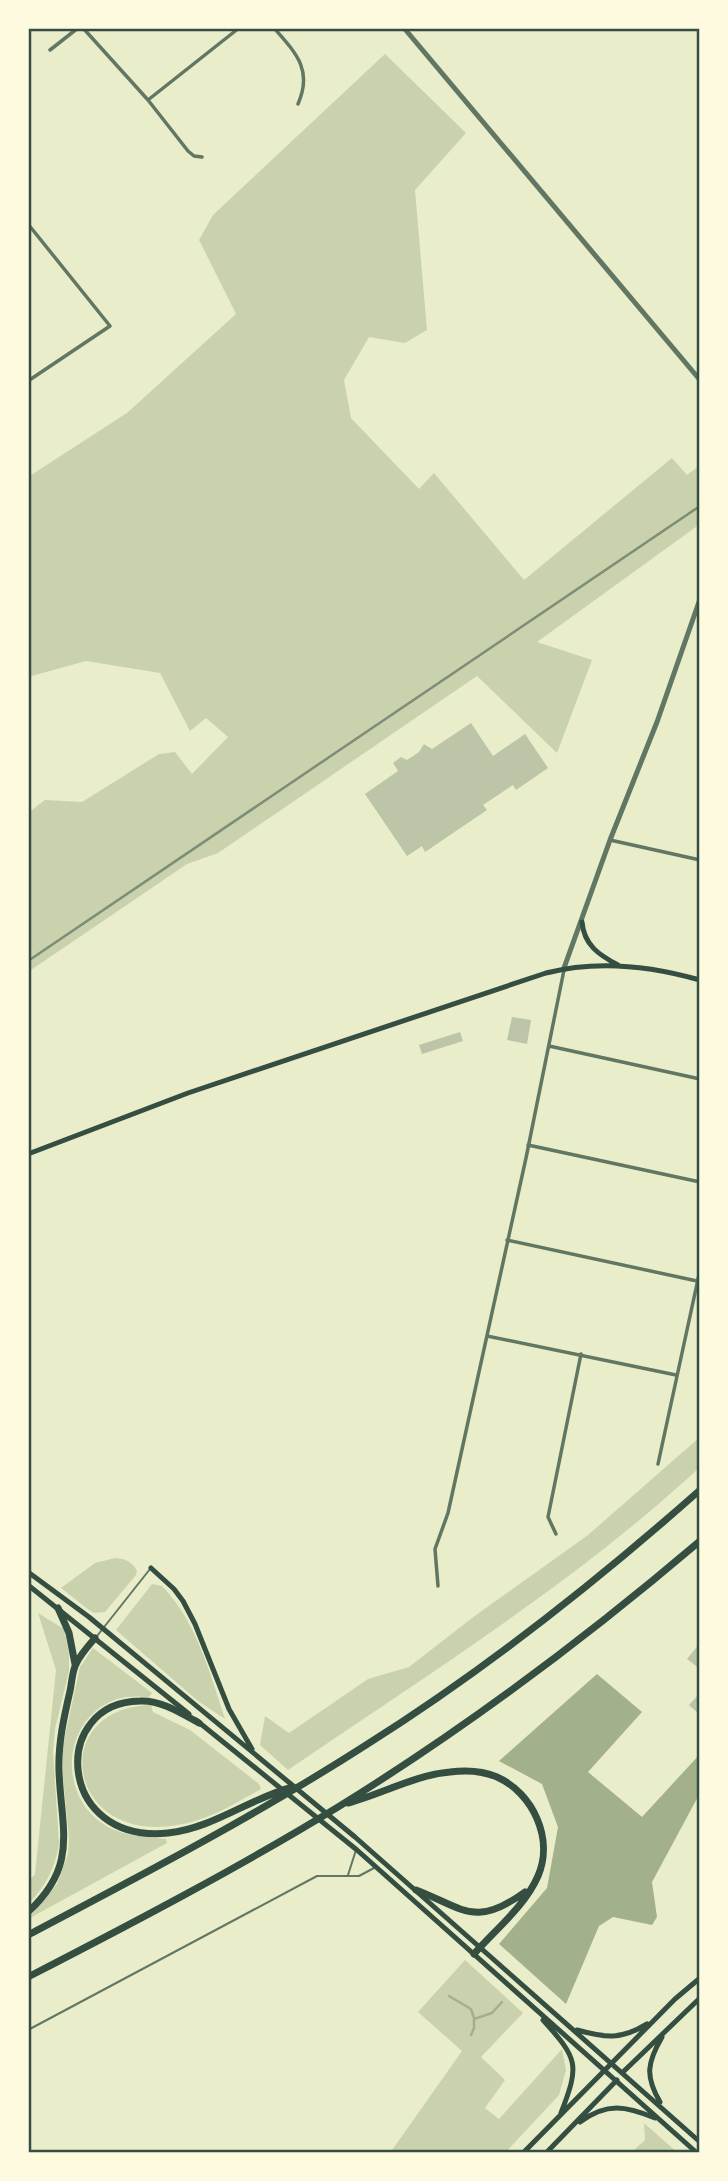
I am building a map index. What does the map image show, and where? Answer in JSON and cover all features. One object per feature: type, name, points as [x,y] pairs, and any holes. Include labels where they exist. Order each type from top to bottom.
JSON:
[{"type":"highway","points":[[28,1935],[247,1817],[429,1703],[533,1629],[617,1562],[700,1490]]},
{"type":"highway","points":[[28,1978],[205,1884],[340,1805],[436,1744],[607,1618],[700,1541]]},
{"type":"highway","points":[[28,1912],[47,1890],[57,1872],[65,1835],[59,1751],[75,1665],[69,1633],[58,1608]]},
{"type":"highway","points":[[75,1665],[95,1638]]},
{"type":"highway","points":[[199,1723],[160,1704],[142,1700],[116,1705],[99,1716],[83,1737],[77,1763],[81,1785],[98,1813],[117,1826],[131,1831],[169,1833],[197,1827],[233,1813],[270,1793],[303,1784]]},
{"type":"highway","points":[[340,1805],[435,1774],[467,1771],[497,1777],[521,1794],[539,1821],[542,1861],[538,1876],[519,1905],[474,1954]]},
{"type":"highway","points":[[416,1890],[459,1910],[482,1912],[512,1902],[529,1890]]},
{"type":"main road","points":[[582,922],[588,943],[600,955],[621,967]]},
{"type":"main road","points":[[28,1154],[188,1093],[523,979],[564,968],[641,967],[700,980]]},
{"type":"main road","points":[[150,1568],[174,1589],[183,1601],[229,1709],[255,1755]]},
{"type":"main road","points":[[28,1572],[103,1629],[355,1837],[624,2072],[700,2142]]},
{"type":"main road","points":[[28,1585],[350,1844],[697,2153]]},
{"type":"main road","points":[[523,2153],[700,1978]]},
{"type":"main road","points":[[546,2153],[700,1998]]},
{"type":"main road","points":[[527,2002],[565,2044],[572,2059],[573,2082],[559,2117]]},
{"type":"main road","points":[[575,2029],[599,2036],[616,2037],[633,2033],[656,2019]]},
{"type":"main road","points":[[663,2108],[651,2087],[649,2067],[653,2052],[668,2028]]},
{"type":"main road","points":[[563,2135],[592,2113],[608,2109],[626,2107],[661,2120]]},
{"type":"street","points":[[50,50],[80,28],[148,100],[188,151],[194,156],[202,157]]},
{"type":"street","points":[[148,100],[239,28]]},
{"type":"street","points":[[274,28],[296,55],[302,67],[305,80],[298,104]]},
{"type":"street","points":[[404,28],[700,380]]},
{"type":"street","points":[[28,224],[110,326],[28,381]]},
{"type":"street","points":[[438,1586],[435,1549],[448,1513],[564,968],[610,840],[657,722],[700,598]]},
{"type":"street","points":[[610,840],[700,860]]},
{"type":"street","points":[[549,1046],[700,1079]]},
{"type":"street","points":[[528,1145],[700,1182]]},
{"type":"street","points":[[507,1240],[698,1281]]},
{"type":"street","points":[[658,1464],[700,1270]]},
{"type":"street","points":[[487,1336],[676,1375]]},
{"type":"street","points":[[556,1534],[548,1517],[581,1354]]},
{"type":"lane","points":[[95,1638],[150,1568]]},
{"type":"lane","points":[[348,1876],[357,1850]]},
{"type":"lane","points":[[28,2031],[317,1876],[359,1876],[377,1868]]},
{"type":"shaded area","points":[[385,54],[466,133],[415,190],[427,330],[405,343],[369,337],[344,380],[351,418],[419,489],[434,473],[524,580],[672,458],[687,475],[700,465],[700,524],[537,642],[592,660],[557,753],[477,676],[218,853],[187,864],[28,972],[28,813],[45,800],[82,802],[159,754],[175,752],[192,774],[228,737],[206,718],[190,731],[160,673],[86,661],[28,677],[28,477],[127,413],[236,314],[199,240],[213,215]]},
{"type":"shaded area","points":[[700,1437],[700,1467],[603,1550],[500,1626],[288,1770],[260,1745],[265,1716],[289,1733],[368,1679],[409,1667],[588,1535]]},
{"type":"shaded area","points":[[115,1558],[128,1561],[137,1571],[105,1612],[94,1613],[61,1588],[95,1563]]},
{"type":"shaded area","points":[[152,1584],[162,1586],[193,1631],[225,1719],[198,1701],[116,1630]]},
{"type":"shaded area","points":[[38,1613],[64,1629],[69,1671],[55,1729],[53,1752],[58,1852],[44,1884],[28,1904],[28,1882],[35,1874],[56,1670]]},
{"type":"shaded area","points":[[93,1648],[152,1693],[149,1697],[117,1699],[98,1709],[84,1724],[76,1741],[72,1760],[73,1779],[80,1798],[91,1814],[108,1827],[129,1834],[166,1839],[167,1843],[28,1919],[57,1884],[68,1854],[63,1745],[80,1667]]},
{"type":"shaded area","points":[[597,1674],[642,1712],[588,1772],[642,1817],[700,1754],[700,1793],[652,1882],[657,1917],[652,1925],[613,1917],[599,1926],[566,2004],[499,1944],[547,1888],[558,1827],[542,1784],[499,1761]]},
{"type":"shaded area","points":[[151,1705],[153,1712],[190,1730],[259,1784],[261,1789],[198,1820],[154,1827],[121,1820],[97,1802],[84,1779],[83,1754],[93,1730],[116,1712]]},
{"type":"shaded area","points":[[465,1960],[523,2013],[481,2057],[505,2080],[485,2108],[499,2119],[562,2049],[566,2070],[559,2095],[505,2153],[390,2153],[462,2051],[418,2012]]},
{"type":"shaded area","points":[[644,2123],[678,2153],[631,2153],[645,2140]]},
{"type":"building","points":[[471,723],[493,756],[525,734],[548,768],[516,790],[513,785],[483,805],[487,810],[425,852],[422,846],[407,856],[365,794],[398,771],[393,763],[401,757],[407,760],[419,752],[424,744],[432,749]]},
{"type":"building","points":[[512,1017],[531,1020],[527,1044],[507,1040]]},
{"type":"building","points":[[460,1032],[463,1041],[422,1054],[419,1045]]},
{"type":"building","points":[[700,1643],[700,1669],[687,1659]]},
{"type":"building","points":[[700,1693],[700,1715],[689,1705]]},
{"type":"waterway","points":[[449,1996],[471,2009],[474,2018]]},
{"type":"waterway","points":[[471,2035],[474,2019],[492,2013],[502,2002]]},
{"type":"railway","points":[[28,961],[700,506]]}]
